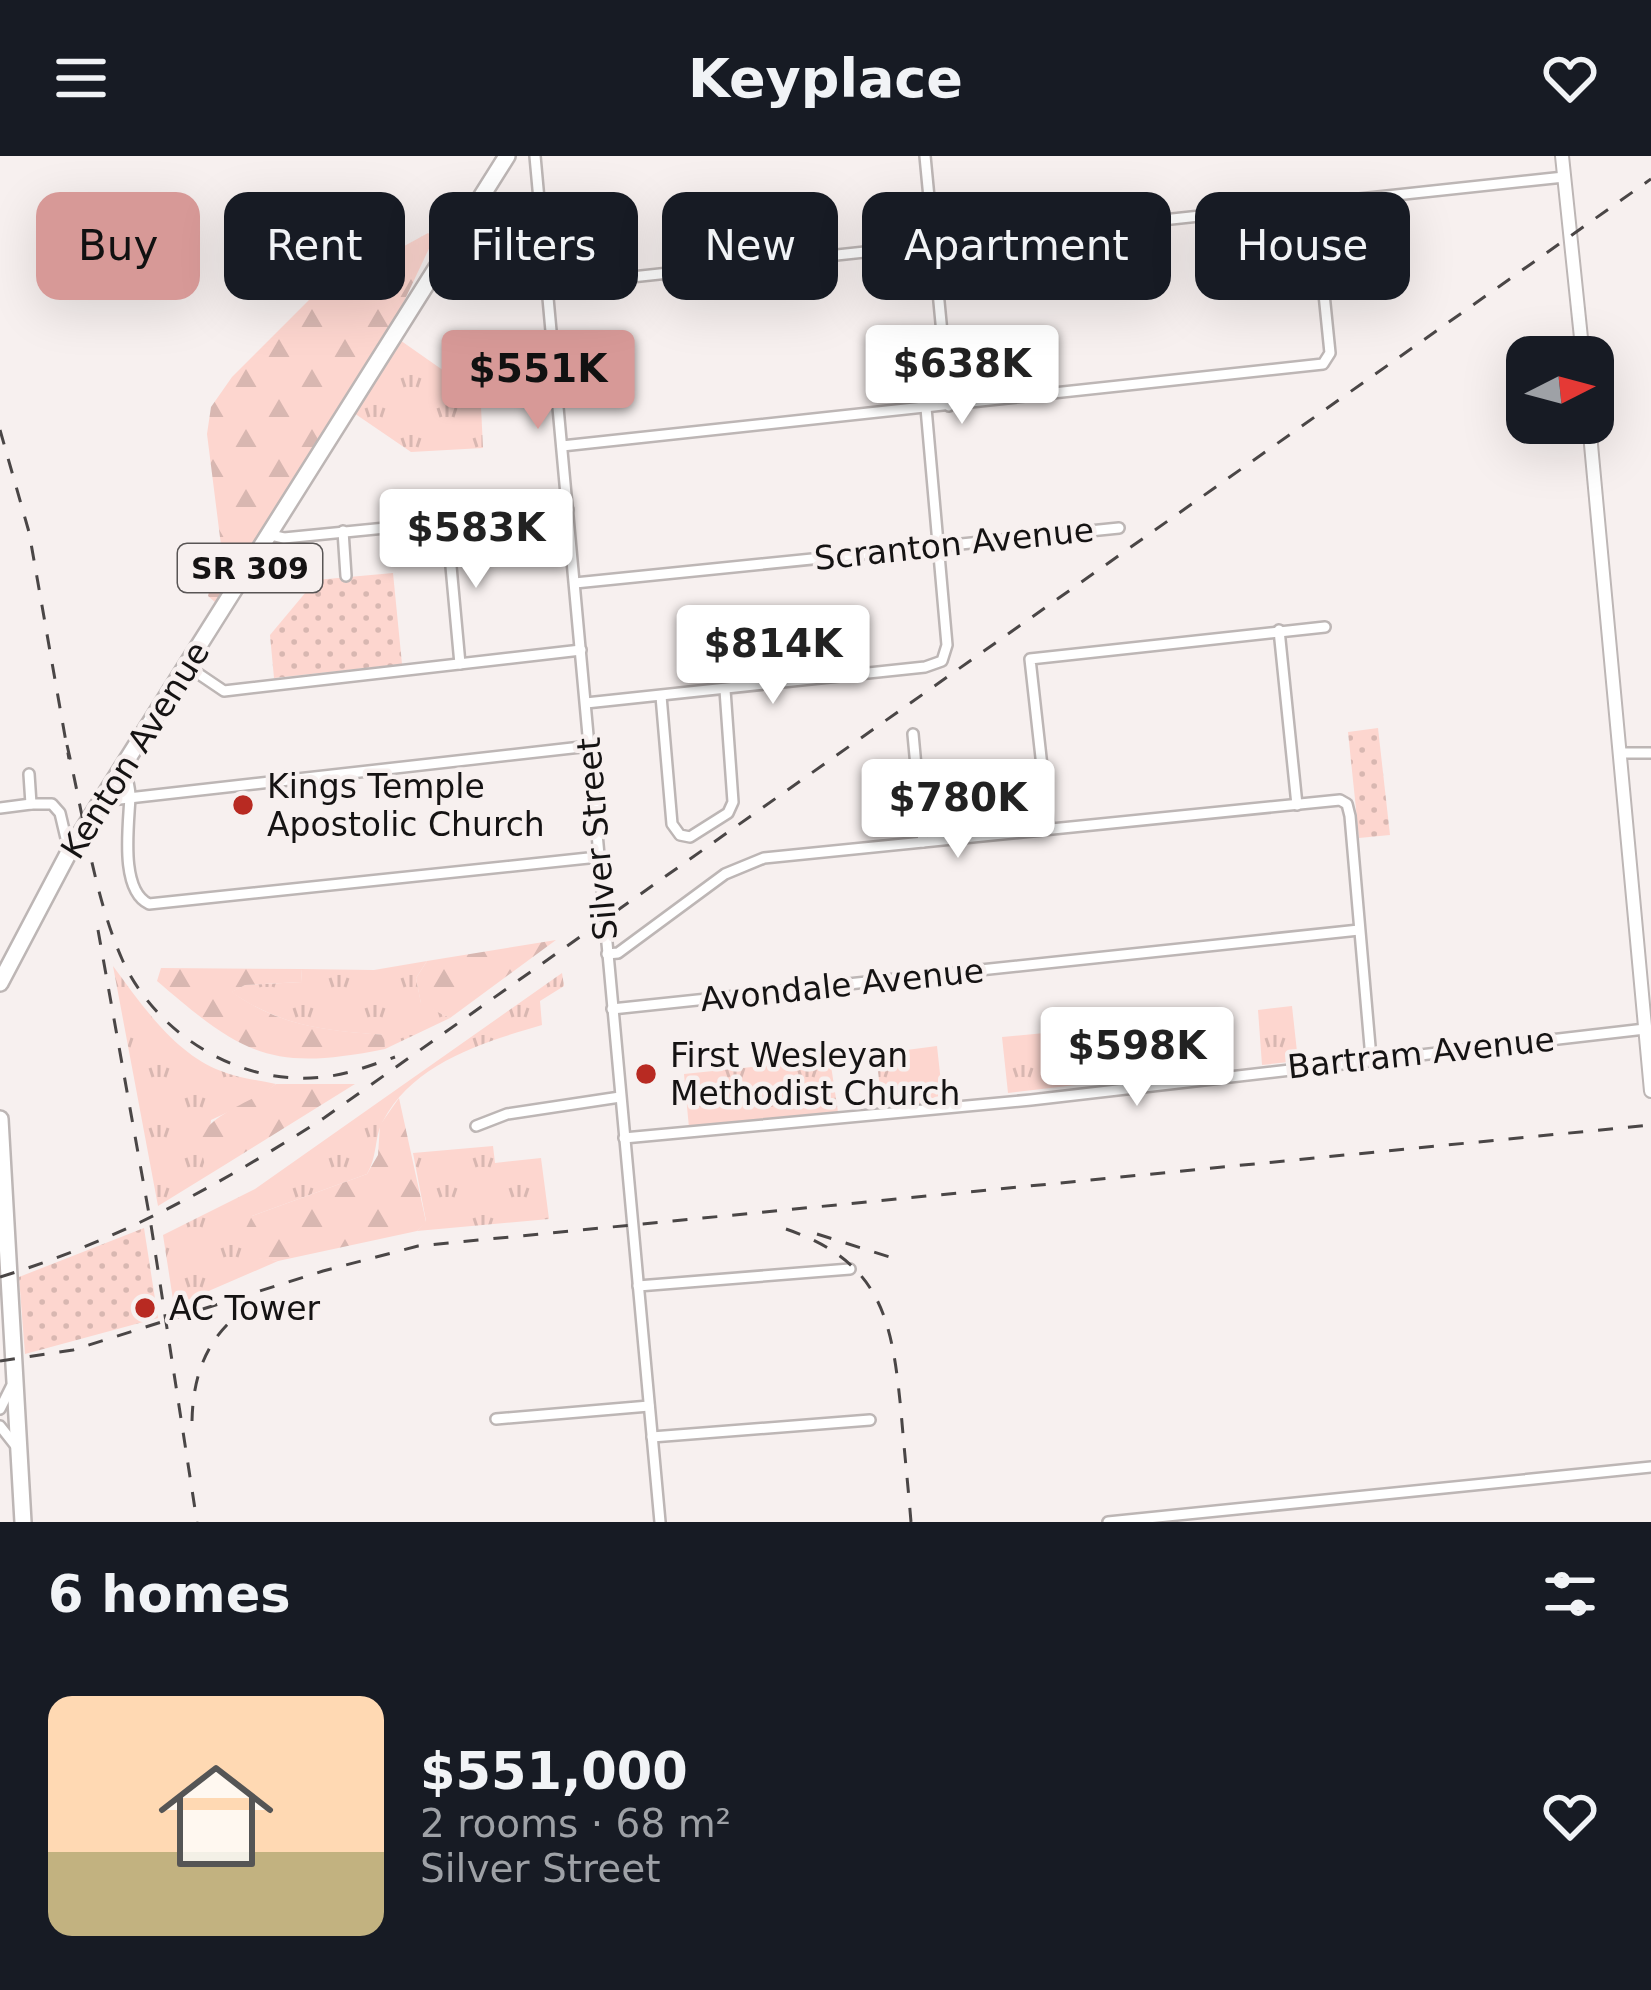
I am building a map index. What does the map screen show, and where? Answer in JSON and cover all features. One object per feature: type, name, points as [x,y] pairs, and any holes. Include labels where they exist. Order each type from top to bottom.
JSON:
[{"type":"main road","name":"Kenton Avenue","points":[[0,983],[69,852],[507,156]]},
{"type":"main road","points":[[0,1119],[22,1522]]},
{"type":"street","name":"Silver Street","points":[[535,156],[539,192]]},
{"type":"street","points":[[925,156],[929,192]]},
{"type":"street","points":[[1562,156],[1581,336]]},
{"type":"street","points":[[1410,194],[1564,177]]},
{"type":"street","points":[[638,276],[862,251]]},
{"type":"street","name":"Silver Street","points":[[549,300],[660,1522]]},
{"type":"street","points":[[939,300],[949,406]]},
{"type":"street","points":[[562,446],[1323,364],[1330,353],[1325,300]]},
{"type":"street","points":[[586,703],[925,667],[942,661],[947,645],[926,408]]},
{"type":"street","points":[[1591,444],[1651,1091]]},
{"type":"street","points":[[271,535],[284,538],[568,510]]},
{"type":"street","points":[[447,523],[460,664]]},
{"type":"street","name":"Scranton Avenue","points":[[575,583],[1119,528]]},
{"type":"street","points":[[343,531],[346,576]]},
{"type":"street","points":[[1048,829],[1030,659],[1325,627]]},
{"type":"street","points":[[1279,630],[1297,805]]},
{"type":"street","points":[[188,666],[224,691],[581,650]]},
{"type":"street","points":[[662,696],[672,824],[680,835],[690,837],[728,813],[733,802],[725,690]]},
{"type":"street","points":[[913,734],[923,842]]},
{"type":"street","points":[[102,801],[590,746]]},
{"type":"street","points":[[1619,753],[1651,753]]},
{"type":"street","points":[[124,767],[130,796],[125,820],[131,877],[142,902],[598,857]]},
{"type":"street","points":[[29,774],[31,804]]},
{"type":"street","points":[[607,954],[618,952],[742,863],[1334,800],[1346,804],[1371,1058]]},
{"type":"street","points":[[0,808],[52,804],[60,813],[69,852]]},
{"type":"street","name":"Avondale Avenue","points":[[612,1010],[1359,930]]},
{"type":"street","name":"Bartram Avenue","points":[[624,1138],[1030,1100],[1645,1029]]},
{"type":"street","points":[[476,1126],[507,1114],[620,1097]]},
{"type":"street","points":[[638,1286],[850,1269]]},
{"type":"street","points":[[0,1409],[16,1373]]},
{"type":"street","points":[[496,1419],[649,1406]]},
{"type":"street","points":[[652,1437],[870,1420]]},
{"type":"street","points":[[0,1426],[19,1456]]},
{"type":"street","points":[[1108,1522],[1651,1467]]},
{"type":"green space","points":[[429,234],[429,249],[405,299],[405,246]]},
{"type":"green space","points":[[309,300],[405,300],[389,333],[216,603],[208,596],[221,545],[207,434],[211,407],[232,377]]},
{"type":"green space","points":[[397,338],[457,380],[478,344],[483,448],[411,452],[351,411]]},
{"type":"green space","points":[[393,573],[402,664],[274,678],[270,635],[316,580]]},
{"type":"green space","points":[[1378,728],[1390,835],[1359,838],[1348,732]]},
{"type":"green space","points":[[556,940],[450,1018],[421,1004],[416,978],[427,961]]},
{"type":"green space","points":[[427,961],[416,978],[421,1003],[450,1018],[385,1049],[383,1035],[304,1025],[268,1013],[231,992],[245,985],[302,982],[301,969],[374,970]]},
{"type":"green space","points":[[113,966],[160,1026],[189,1053],[228,1073],[276,1084],[211,1120],[206,1166],[223,1166],[158,1206]]},
{"type":"green space","points":[[161,968],[301,969],[302,982],[245,985],[232,992],[286,1020],[384,1035],[385,1049],[313,1058],[260,1051],[213,1026],[157,981]]},
{"type":"green space","points":[[562,973],[564,986],[540,1001],[542,1025],[474,1048],[412,1084],[383,1121],[367,1174],[252,1216],[247,1256],[278,1261],[174,1306],[163,1235],[255,1189]]},
{"type":"green space","points":[[1292,1006],[1298,1061],[1262,1065],[1258,1010]]},
{"type":"green space","points":[[1200,1018],[1205,1070],[1008,1093],[1002,1037]]},
{"type":"green space","points":[[937,1046],[943,1101],[882,1106],[876,1054]]},
{"type":"green space","points":[[830,1059],[838,1112],[689,1128],[684,1074]]},
{"type":"green space","points":[[276,1084],[355,1084],[223,1166],[205,1166],[199,1138],[206,1128]]},
{"type":"green space","points":[[399,1098],[426,1222],[417,1231],[278,1261],[247,1257],[240,1240],[252,1216],[367,1174],[378,1155],[380,1125]]},
{"type":"green space","points":[[493,1146],[495,1163],[541,1158],[549,1219],[417,1231],[426,1221],[413,1153]]},
{"type":"green space","points":[[144,1228],[158,1318],[25,1354],[19,1277]]},
{"type":"railway","points":[[0,1277],[168,1209],[324,1118],[1651,179]]},
{"type":"railway","points":[[0,430],[29,532],[69,759]]},
{"type":"railway","points":[[67,745],[112,935],[137,986],[156,1011],[205,1050],[262,1073],[324,1077],[395,1057]]},
{"type":"railway","points":[[98,930],[151,1225],[197,1522]]},
{"type":"railway","points":[[0,1361],[73,1350],[418,1246],[1651,1125]]},
{"type":"railway","points":[[786,1229],[843,1259],[876,1298],[893,1349],[911,1522]]},
{"type":"railway","points":[[817,1234],[896,1259]]},
{"type":"railway","points":[[192,1421],[196,1384],[216,1337],[257,1302]]},
{"type":"place","name":"Kings Temple Apostolic Church","points":[[243,805]]},
{"type":"place","name":"First Wesleyan Methodist Church","points":[[646,1074]]},
{"type":"place","name":"AC Tower","points":[[145,1308]]}]
